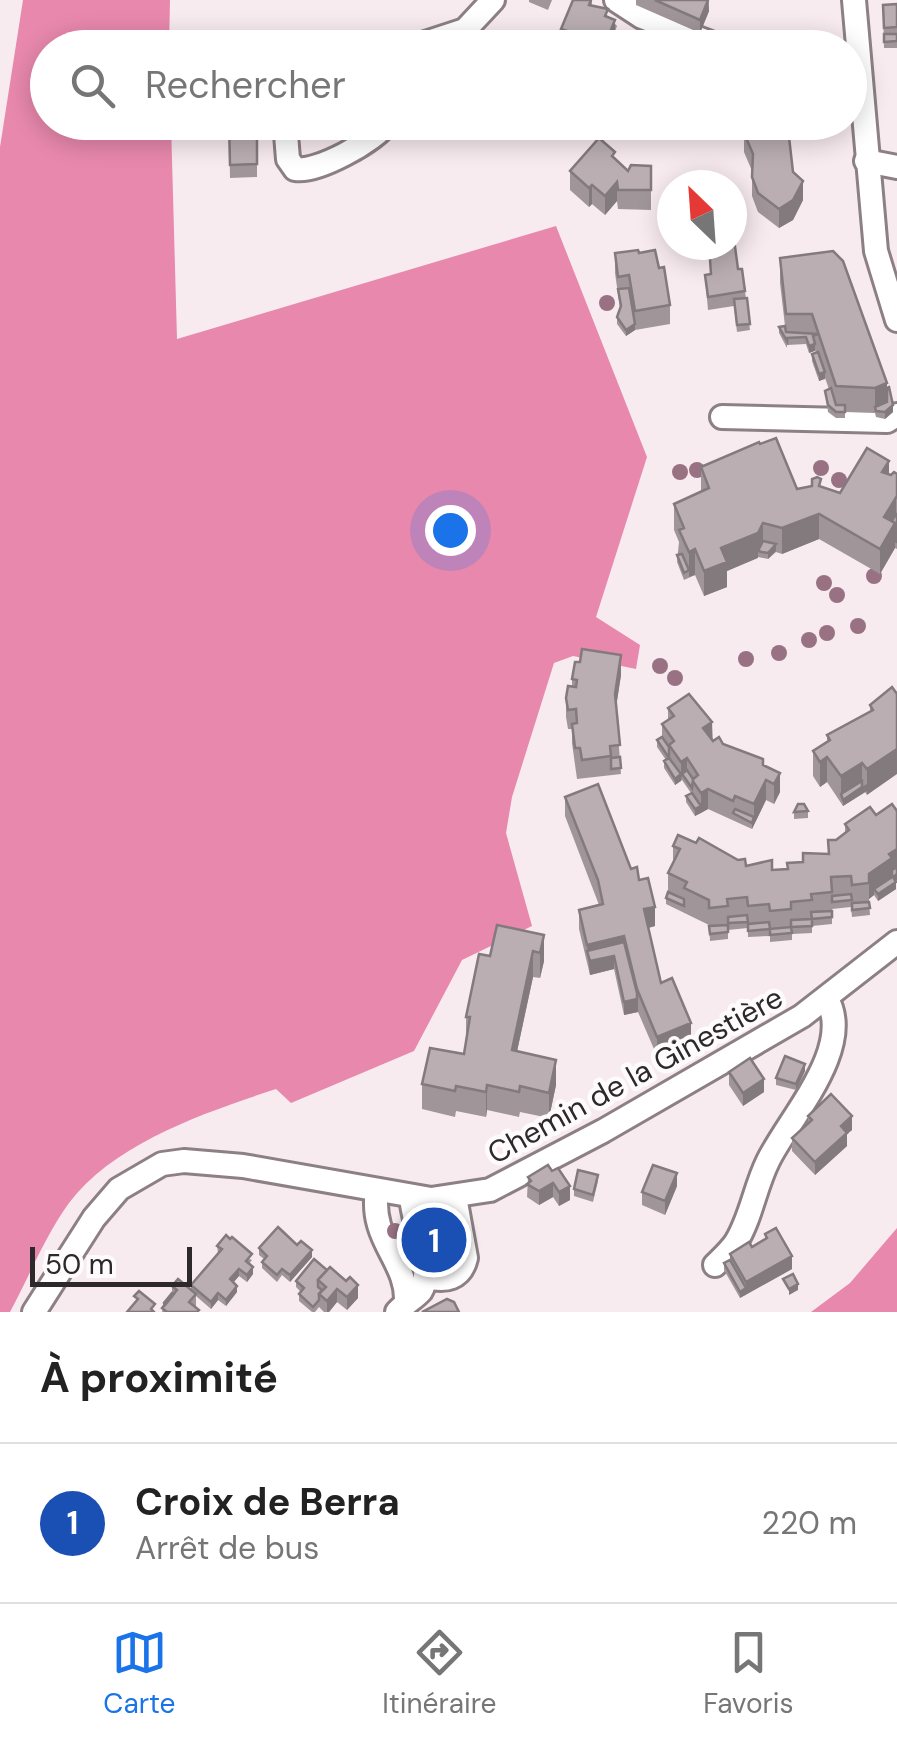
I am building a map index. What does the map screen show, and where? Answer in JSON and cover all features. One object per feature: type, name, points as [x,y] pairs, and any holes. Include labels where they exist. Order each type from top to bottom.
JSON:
[{"type":"street","points":[[465,30],[492,0]]},
{"type":"street","points":[[616,0],[642,17],[676,30]]},
{"type":"street","points":[[854,0],[854,30]]},
{"type":"street","points":[[286,140],[288,160],[294,169],[305,171],[366,140]]},
{"type":"street","points":[[863,140],[876,251],[897,320]]},
{"type":"street","points":[[866,160],[897,167]]},
{"type":"street","points":[[722,417],[887,422],[897,416]]},
{"type":"street","name":"Chemin de la Ginestière","points":[[34,1312],[94,1218],[119,1188],[162,1164],[184,1161],[243,1166],[411,1196],[455,1197],[490,1190],[776,1032],[827,999],[897,942]]},
{"type":"street","points":[[715,1265],[736,1242],[768,1161],[796,1118],[831,1048],[836,1014],[827,999]]},
{"type":"street","points":[[377,1190],[378,1226],[405,1280],[402,1307]]},
{"type":"street","points":[[402,1307],[420,1293],[426,1278],[411,1196]]},
{"type":"street","points":[[426,1278],[446,1280],[464,1266],[455,1197]]},
{"type":"shaded area","points":[[23,0],[170,0],[169,30],[30,30],[30,140],[171,140],[177,339],[556,226],[647,457],[596,617],[640,645],[636,669],[573,656],[554,663],[512,797],[506,833],[532,926],[462,960],[414,1051],[291,1103],[276,1089],[221,1108],[164,1132],[111,1163],[88,1182],[60,1216],[10,1312],[0,1312],[0,147]]},
{"type":"shaded area","points":[[897,1228],[897,1312],[811,1312],[850,1283]]},
{"type":"building","points":[[573,0],[591,0],[589,5],[608,9],[605,16],[615,20],[611,30],[561,29]]},
{"type":"building","points":[[655,0],[708,0],[700,20]]},
{"type":"building","points":[[897,4],[897,27],[884,28],[883,5]]},
{"type":"building","points":[[884,34],[897,34],[897,41],[884,42]]},
{"type":"building","points":[[229,140],[257,140],[257,164],[230,165]]},
{"type":"building","points":[[601,140],[628,171],[631,165],[651,166],[651,190],[618,190],[617,182],[605,196],[570,171]]},
{"type":"building","points":[[747,140],[789,140],[793,172],[803,181],[793,200],[779,209],[758,193],[752,177],[753,154]]},
{"type":"building","points":[[655,250],[659,268],[664,267],[670,305],[635,311],[629,275],[618,277],[615,253]]},
{"type":"building","points":[[833,251],[843,261],[887,383],[875,388],[836,386],[812,314],[786,314],[780,258]]},
{"type":"building","points":[[710,260],[737,260],[745,291],[708,297],[705,275],[711,274]]},
{"type":"building","points":[[629,288],[635,324],[626,330],[617,317],[621,306],[618,289]]},
{"type":"building","points":[[747,298],[750,324],[737,325],[734,299]]},
{"type":"building","points":[[785,326],[786,332],[818,334],[813,336],[815,344],[809,346],[806,337],[787,341],[779,327]]},
{"type":"building","points":[[818,352],[825,372],[819,374],[812,354]]},
{"type":"building","points":[[889,387],[893,405],[885,412],[876,411],[875,407],[887,402]]},
{"type":"building","points":[[831,388],[836,405],[845,405],[845,412],[836,412],[828,405],[825,391]]},
{"type":"building","points":[[776,438],[797,489],[812,486],[812,479],[817,477],[821,479],[819,486],[840,493],[867,448],[889,461],[882,472],[897,474],[897,496],[884,517],[895,523],[880,549],[819,514],[782,528],[763,523],[758,533],[721,548],[727,562],[704,571],[695,549],[689,552],[679,530],[684,528],[674,504],[709,488],[701,467]]},
{"type":"building","points":[[897,514],[897,542],[892,521]]},
{"type":"building","points":[[763,541],[776,544],[768,553],[758,551]]},
{"type":"building","points":[[682,554],[689,570],[684,573],[677,555]]},
{"type":"building","points":[[582,649],[621,655],[615,694],[620,745],[610,746],[611,756],[582,760],[580,748],[575,748],[572,724],[577,723],[576,709],[568,710],[566,698],[568,686],[576,687],[577,680],[572,679]]},
{"type":"building","points":[[892,687],[897,694],[897,749],[867,769],[862,763],[841,776],[827,757],[820,762],[813,751],[830,740],[827,735],[873,710],[870,705]]},
{"type":"building","points":[[689,694],[712,722],[703,728],[713,741],[719,737],[723,744],[763,759],[763,765],[780,773],[774,784],[766,780],[754,804],[735,796],[733,801],[708,789],[701,793],[692,780],[698,775],[687,758],[681,762],[669,745],[674,741],[662,724],[674,716],[668,708]]},
{"type":"building","points":[[662,737],[669,747],[669,758],[657,740]]},
{"type":"building","points":[[620,757],[621,768],[611,769],[611,758]]},
{"type":"building","points":[[669,758],[681,774],[675,779],[664,761]]},
{"type":"building","points":[[687,770],[693,779],[692,788],[682,774]]},
{"type":"building","points":[[862,781],[862,787],[843,800],[841,794]]},
{"type":"building","points":[[598,784],[631,869],[637,867],[639,880],[648,878],[655,907],[644,909],[661,983],[672,978],[691,1023],[657,1037],[637,989],[624,936],[587,945],[579,910],[603,904],[598,880],[565,797]]},
{"type":"building","points":[[692,793],[701,806],[695,809],[686,796]]},
{"type":"building","points":[[798,804],[804,804],[808,811],[794,812]]},
{"type":"building","points":[[892,804],[897,811],[897,849],[889,854],[892,858],[869,874],[869,883],[852,885],[851,876],[831,877],[832,892],[811,894],[812,900],[791,902],[791,909],[770,911],[769,904],[748,906],[747,897],[727,899],[728,906],[709,908],[709,900],[684,888],[687,882],[668,873],[680,849],[673,846],[678,835],[696,843],[699,838],[738,860],[745,859],[746,866],[772,860],[772,870],[788,869],[787,863],[803,862],[803,853],[829,854],[828,840],[836,840],[849,830],[845,824],[870,807],[876,815]]},
{"type":"building","points":[[735,809],[754,817],[752,823],[733,813]]},
{"type":"building","points":[[897,867],[893,877],[896,882],[878,894],[874,889],[892,877],[892,870]]},
{"type":"building","points":[[668,892],[684,899],[684,906],[666,898]]},
{"type":"building","points":[[851,894],[852,900],[832,902],[832,896]]},
{"type":"building","points":[[869,902],[870,908],[852,910],[852,903]]},
{"type":"building","points":[[832,911],[832,917],[812,919],[811,912]]},
{"type":"building","points":[[747,915],[748,922],[728,923],[728,917]]},
{"type":"building","points":[[812,919],[812,926],[791,927],[791,920]]},
{"type":"building","points":[[769,922],[770,929],[748,931],[748,924]]},
{"type":"building","points":[[497,925],[544,935],[540,953],[533,951],[512,1050],[556,1060],[549,1093],[520,1086],[519,1092],[487,1085],[486,1092],[422,1084],[430,1048],[464,1054],[470,1017],[466,1017],[479,954],[490,956]]},
{"type":"building","points":[[728,925],[728,932],[710,934],[709,926]]},
{"type":"building","points":[[791,927],[792,933],[770,935],[770,929]]},
{"type":"building","points":[[624,942],[637,999],[624,1002],[614,956],[590,961],[587,951]]},
{"type":"building","points":[[785,1056],[805,1064],[796,1084],[776,1078]]},
{"type":"building","points":[[750,1058],[764,1079],[743,1093],[729,1072]]},
{"type":"building","points":[[831,1094],[852,1116],[841,1126],[847,1133],[815,1162],[792,1138],[812,1120],[808,1116]]},
{"type":"building","points":[[548,1165],[552,1171],[558,1168],[570,1186],[559,1192],[553,1183],[539,1191],[527,1184],[531,1181],[528,1177]]},
{"type":"building","points":[[653,1165],[677,1173],[665,1201],[642,1192]]},
{"type":"building","points":[[578,1170],[598,1175],[593,1195],[574,1189]]},
{"type":"building","points":[[278,1227],[297,1245],[301,1241],[312,1250],[290,1275],[282,1269],[277,1275],[262,1262],[267,1256],[259,1248]]},
{"type":"building","points":[[776,1228],[792,1256],[746,1282],[730,1254],[749,1242],[752,1247]]},
{"type":"building","points":[[226,1235],[252,1254],[246,1261],[253,1267],[247,1275],[239,1269],[230,1279],[237,1286],[226,1300],[218,1293],[211,1302],[191,1285],[222,1249],[217,1246]]},
{"type":"building","points":[[314,1259],[327,1270],[318,1280],[322,1290],[313,1307],[299,1294],[304,1288],[296,1281]]},
{"type":"building","points":[[730,1260],[746,1288],[740,1292],[724,1263]]},
{"type":"building","points":[[330,1267],[346,1281],[350,1277],[358,1285],[347,1297],[337,1289],[327,1301],[319,1294],[326,1287],[318,1280]]},
{"type":"building","points":[[793,1274],[798,1284],[789,1289],[783,1279]]},
{"type":"building","points":[[178,1279],[196,1294],[189,1302],[197,1312],[167,1312],[162,1308],[177,1290],[172,1286]]},
{"type":"building","points":[[139,1291],[155,1304],[151,1309],[154,1312],[127,1312],[138,1299],[134,1296]]},
{"type":"building","points":[[447,1299],[454,1302],[459,1312],[422,1312]]},
{"type":"place","name":"Croix de Berra","points":[[434,1240]]}]
